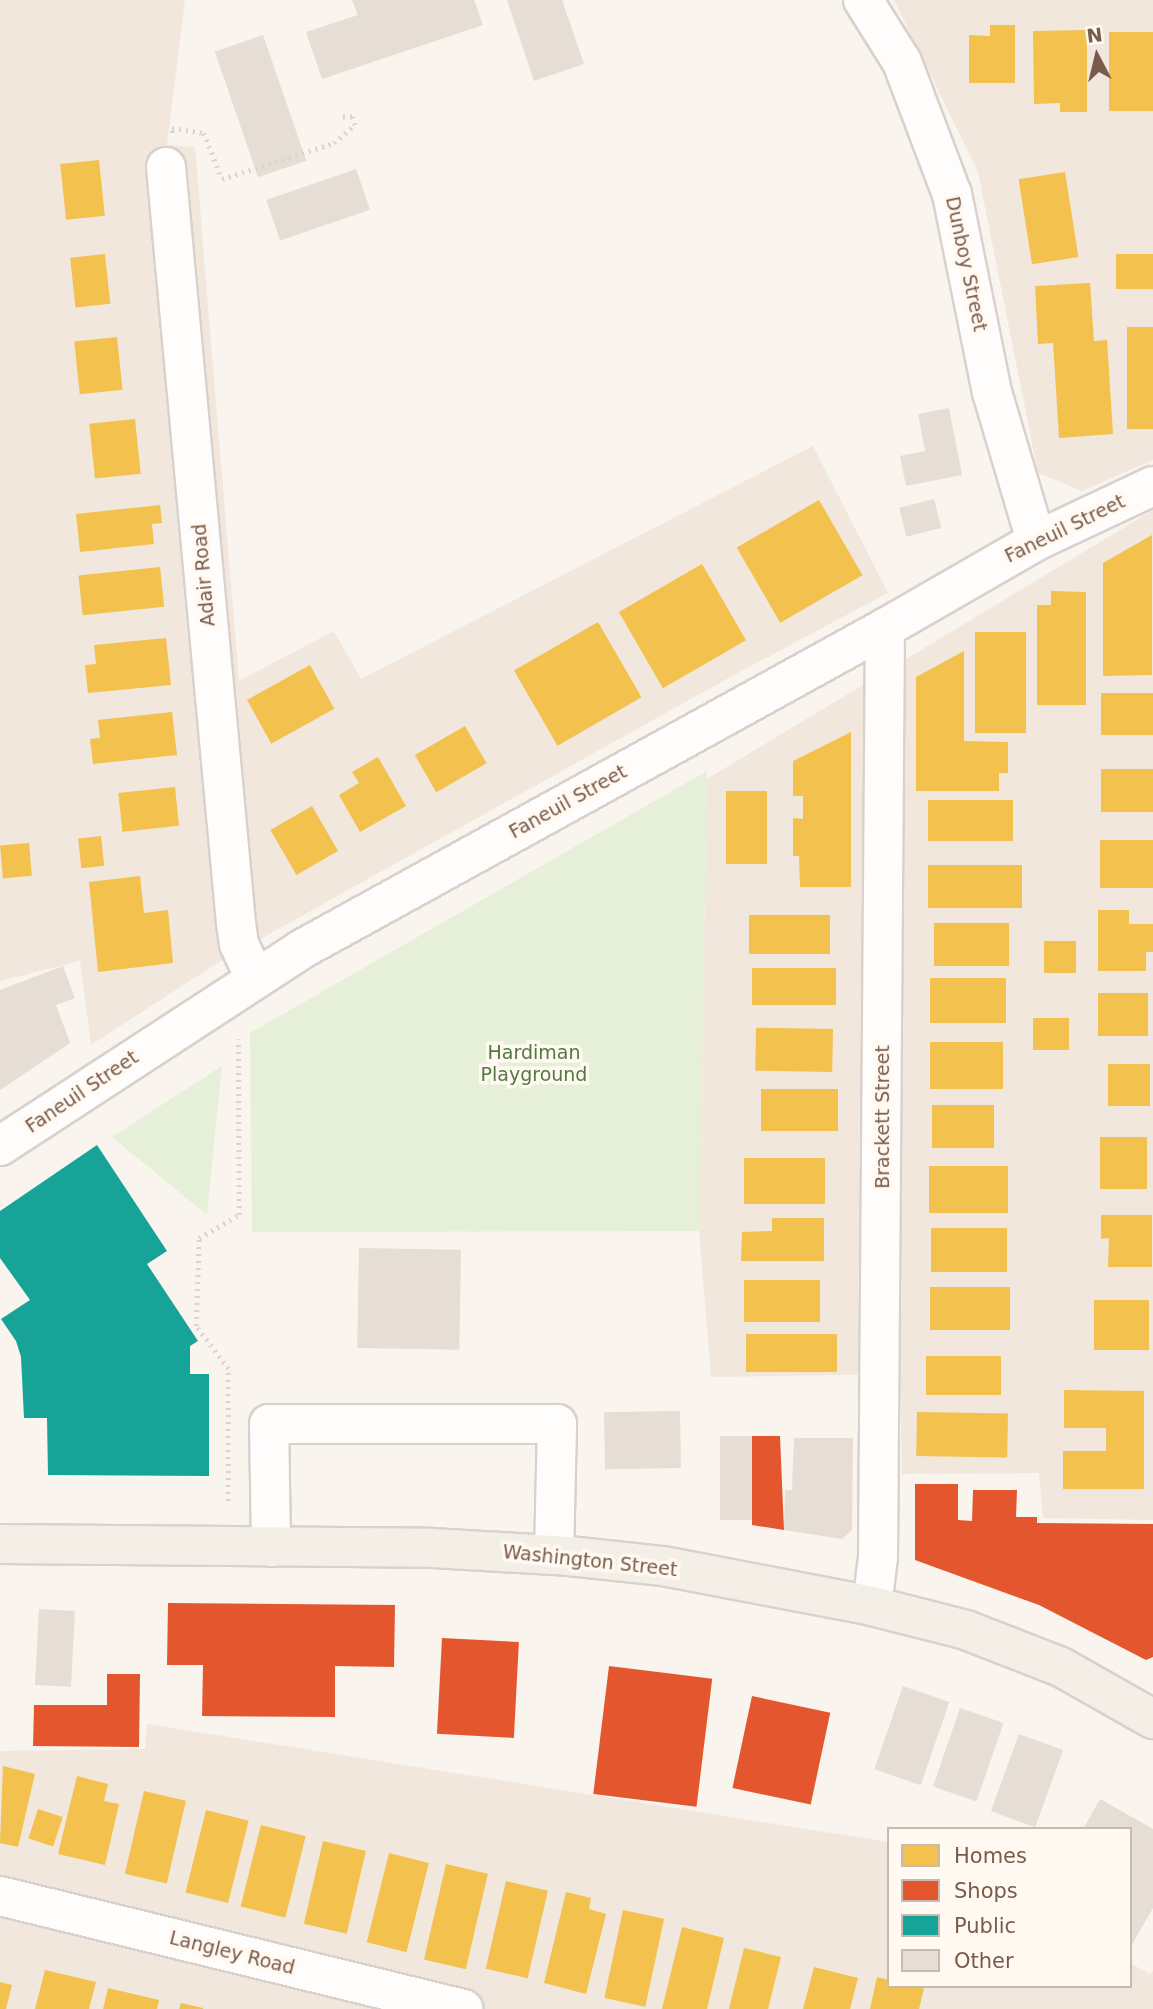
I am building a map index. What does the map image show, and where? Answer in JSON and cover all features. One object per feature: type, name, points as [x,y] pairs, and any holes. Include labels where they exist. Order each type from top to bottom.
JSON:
[{"type":"main road","name":"Washington Street","points":[[0,1544],[432,1548],[627,1562],[741,1579],[872,1606],[1010,1646],[1061,1667],[1153,1718]]},
{"type":"street","name":"Dunboy Street","points":[[863,0],[902,62],[952,194],[992,392],[1036,541]]},
{"type":"street","name":"Adair Road","points":[[173,153],[236,923],[239,943],[254,978]]},
{"type":"street","name":"Faneuil Street","points":[[0,1146],[254,978],[350,922],[886,628],[1036,541],[1153,486]]},
{"type":"street","name":"Brackett Street","points":[[872,1606],[878,1557],[886,628]]},
{"type":"street","points":[[271,1546],[269,1424],[557,1424],[554,1555]]},
{"type":"street","name":"Langley Road","points":[[0,1896],[463,2009]]},
{"type":"path","points":[[173,153],[172,128],[204,133],[222,179],[334,143],[355,125],[352,117],[338,117]]},
{"type":"path","points":[[228,1502],[228,1369],[196,1326],[199,1238],[239,1215],[238,1039]]},
{"type":"shaded area","points":[[0,0],[185,0],[167,145],[195,147],[239,681],[334,631],[361,679],[813,446],[888,593],[732,676],[219,962],[91,1045],[80,961],[0,981]]},
{"type":"shaded area","points":[[894,0],[1153,0],[1153,460],[1082,491],[1038,473],[978,172]]},
{"type":"shaded area","points":[[1153,510],[1153,1520],[1043,1518],[1039,1473],[902,1474],[900,1374],[711,1377],[699,1231],[707,779]]},
{"type":"shaded area","points":[[147,1724],[887,1842],[887,1988],[1132,1988],[1132,1964],[1150,1974],[1153,1971],[1153,2009],[0,2009],[0,1751],[145,1749]]},
{"type":"green space","name":"Hardiman Playground","points":[[707,771],[699,1231],[252,1232],[250,1033]]},
{"type":"green space","points":[[222,1066],[207,1215],[112,1137]]},
{"type":"building: Homes","points":[[990,25],[1015,25],[1015,83],[969,83],[969,35],[990,36]]},
{"type":"building: Homes","points":[[1087,30],[1087,112],[1060,112],[1060,103],[1034,104],[1033,31]]},
{"type":"building: Homes","points":[[1109,32],[1153,32],[1153,111],[1109,111]]},
{"type":"building: Homes","points":[[99,160],[105,216],[66,220],[60,164]]},
{"type":"building: Homes","points":[[1065,172],[1078,257],[1032,264],[1019,179]]},
{"type":"building: Homes","points":[[105,254],[110,304],[75,307],[70,258]]},
{"type":"building: Homes","points":[[1116,254],[1153,254],[1153,289],[1116,289]]},
{"type":"building: Homes","points":[[1090,283],[1094,341],[1107,340],[1113,434],[1059,438],[1053,343],[1038,344],[1035,286]]},
{"type":"building: Homes","points":[[1127,327],[1153,327],[1153,429],[1127,429]]},
{"type":"building: Homes","points":[[117,337],[123,390],[80,394],[74,341]]},
{"type":"building: Homes","points":[[135,419],[141,474],[95,479],[89,424]]},
{"type":"building: Homes","points":[[819,500],[862,575],[780,623],[737,548]]},
{"type":"building: Homes","points":[[160,505],[162,523],[152,524],[154,544],[80,552],[76,514]]},
{"type":"building: Homes","points":[[1152,535],[1152,675],[1103,676],[1103,563]]},
{"type":"building: Homes","points":[[702,564],[746,640],[663,688],[619,612]]},
{"type":"building: Homes","points":[[160,567],[164,607],[83,615],[78,576]]},
{"type":"building: Homes","points":[[1051,591],[1086,592],[1086,705],[1037,705],[1037,605],[1051,605]]},
{"type":"building: Homes","points":[[598,622],[642,697],[557,746],[514,670]]},
{"type":"building: Homes","points":[[975,632],[1026,632],[1026,733],[975,733]]},
{"type":"building: Homes","points":[[166,638],[171,685],[88,693],[85,665],[96,664],[94,645]]},
{"type":"building: Homes","points":[[964,651],[964,741],[1008,742],[1008,773],[999,773],[999,791],[916,791],[916,677]]},
{"type":"building: Homes","points":[[310,665],[334,709],[271,744],[247,700]]},
{"type":"building: Homes","points":[[1101,693],[1153,693],[1153,735],[1101,735]]},
{"type":"building: Homes","points":[[172,712],[177,755],[93,764],[90,739],[100,738],[98,720]]},
{"type":"building: Homes","points":[[465,726],[486,763],[436,792],[415,755]]},
{"type":"building: Homes","points":[[851,732],[851,887],[800,887],[799,856],[793,856],[793,818],[803,819],[803,796],[793,796],[793,761]]},
{"type":"building: Homes","points":[[378,757],[406,806],[360,832],[339,795],[359,783],[352,772]]},
{"type":"building: Homes","points":[[1101,769],[1153,769],[1153,812],[1101,812]]},
{"type":"building: Homes","points":[[175,787],[179,826],[122,832],[118,793]]},
{"type":"building: Homes","points":[[726,791],[767,791],[767,864],[726,864]]},
{"type":"building: Homes","points":[[928,800],[1013,800],[1013,841],[928,841]]},
{"type":"building: Homes","points":[[312,806],[338,851],[296,875],[270,830]]},
{"type":"building: Homes","points":[[101,836],[104,866],[81,868],[78,838]]},
{"type":"building: Homes","points":[[1100,840],[1153,840],[1153,888],[1100,888]]},
{"type":"building: Homes","points":[[29,843],[32,876],[3,878],[0,846]]},
{"type":"building: Homes","points":[[928,865],[1022,865],[1022,908],[928,908]]},
{"type":"building: Homes","points":[[140,876],[144,913],[168,910],[173,963],[98,972],[89,882]]},
{"type":"building: Homes","points":[[1098,910],[1129,910],[1129,924],[1153,924],[1153,952],[1146,952],[1146,971],[1098,971]]},
{"type":"building: Homes","points":[[749,915],[830,915],[830,954],[749,954]]},
{"type":"building: Homes","points":[[934,923],[1009,923],[1009,966],[934,966]]},
{"type":"building: Homes","points":[[1044,941],[1076,941],[1076,973],[1044,973]]},
{"type":"building: Homes","points":[[752,968],[836,968],[836,1005],[752,1005]]},
{"type":"building: Homes","points":[[930,978],[1006,978],[1006,1023],[930,1023]]},
{"type":"building: Homes","points":[[1098,993],[1148,993],[1148,1036],[1098,1036]]},
{"type":"building: Homes","points":[[1033,1018],[1069,1018],[1069,1050],[1033,1050]]},
{"type":"building: Homes","points":[[756,1028],[833,1029],[832,1072],[755,1071]]},
{"type":"building: Homes","points":[[930,1042],[1003,1042],[1003,1089],[930,1089]]},
{"type":"building: Homes","points":[[1108,1064],[1150,1064],[1150,1106],[1108,1106]]},
{"type":"building: Homes","points":[[761,1089],[838,1089],[838,1131],[761,1131]]},
{"type":"building: Homes","points":[[932,1105],[994,1105],[994,1148],[932,1148]]},
{"type":"building: Homes","points":[[1100,1137],[1147,1137],[1147,1189],[1100,1189]]},
{"type":"building: Homes","points":[[744,1158],[825,1158],[825,1204],[744,1204]]},
{"type":"building: Homes","points":[[929,1166],[1008,1166],[1008,1213],[929,1213]]},
{"type":"building: Homes","points":[[1101,1215],[1152,1215],[1152,1267],[1108,1267],[1109,1238],[1101,1239]]},
{"type":"building: Homes","points":[[772,1218],[824,1218],[824,1261],[741,1261],[742,1232],[772,1231]]},
{"type":"building: Homes","points":[[931,1228],[1007,1228],[1007,1272],[931,1272]]},
{"type":"building: Homes","points":[[744,1280],[820,1280],[820,1322],[744,1322]]},
{"type":"building: Homes","points":[[930,1287],[1010,1287],[1010,1330],[930,1330]]},
{"type":"building: Homes","points":[[1094,1300],[1149,1300],[1149,1350],[1094,1350]]},
{"type":"building: Homes","points":[[746,1334],[837,1334],[837,1372],[746,1372]]},
{"type":"building: Homes","points":[[926,1356],[1001,1356],[1001,1395],[926,1395]]},
{"type":"building: Homes","points":[[1064,1390],[1144,1391],[1144,1489],[1063,1489],[1063,1451],[1106,1451],[1106,1428],[1064,1428]]},
{"type":"building: Homes","points":[[917,1412],[1008,1414],[1007,1458],[916,1456]]},
{"type":"building: Homes","points":[[3,1766],[35,1774],[18,1847],[0,1843]]},
{"type":"building: Homes","points":[[77,1776],[108,1784],[104,1801],[119,1804],[105,1865],[58,1854]]},
{"type":"building: Homes","points":[[144,1791],[186,1801],[167,1883],[125,1874]]},
{"type":"building: Homes","points":[[38,1809],[63,1817],[53,1847],[28,1838]]},
{"type":"building: Homes","points":[[206,1810],[249,1821],[228,1903],[185,1892]]},
{"type":"building: Homes","points":[[261,1825],[306,1836],[285,1918],[241,1907]]},
{"type":"building: Homes","points":[[323,1841],[366,1851],[347,1934],[304,1924]]},
{"type":"building: Homes","points":[[389,1853],[429,1863],[407,1952],[367,1942]]},
{"type":"building: Homes","points":[[446,1864],[488,1874],[466,1969],[424,1959]]},
{"type":"building: Homes","points":[[506,1881],[548,1891],[528,1978],[486,1969]]},
{"type":"building: Homes","points":[[566,1892],[591,1898],[589,1909],[606,1914],[586,1994],[544,1983]]},
{"type":"building: Homes","points":[[623,1910],[664,1919],[645,2007],[604,1998]]},
{"type":"building: Homes","points":[[682,1927],[724,1938],[707,2009],[662,2009]]},
{"type":"building: Homes","points":[[744,1948],[781,1957],[768,2009],[729,2009]]},
{"type":"building: Homes","points":[[814,1967],[858,1978],[850,2009],[803,2009]]},
{"type":"building: Homes","points":[[45,1970],[96,1982],[89,2009],[35,2009]]},
{"type":"building: Homes","points":[[877,1977],[887,1980],[887,1988],[924,1988],[919,2009],[870,2009]]},
{"type":"building: Homes","points":[[0,1982],[12,1985],[6,2009],[0,2009]]},
{"type":"building: Homes","points":[[108,1988],[159,2000],[157,2009],[103,2009]]},
{"type":"building: Homes","points":[[181,2003],[203,2008],[203,2009],[179,2009]]},
{"type":"building: Shops","points":[[752,1436],[780,1436],[784,1530],[752,1525]]},
{"type":"building: Shops","points":[[915,1484],[958,1484],[958,1520],[972,1521],[973,1490],[1017,1490],[1016,1517],[1037,1517],[1037,1523],[1153,1524],[1153,1657],[1146,1660],[1039,1605],[915,1560]]},
{"type":"building: Shops","points":[[168,1603],[395,1605],[394,1667],[335,1666],[335,1717],[202,1716],[203,1665],[167,1665]]},
{"type":"building: Shops","points":[[442,1638],[519,1642],[514,1738],[437,1734]]},
{"type":"building: Shops","points":[[609,1666],[712,1679],[697,1807],[593,1794]]},
{"type":"building: Shops","points":[[107,1674],[140,1674],[139,1747],[33,1746],[34,1705],[107,1705]]},
{"type":"building: Shops","points":[[752,1696],[830,1713],[811,1805],[732,1788]]},
{"type":"building: Public","points":[[97,1145],[167,1251],[147,1264],[198,1341],[190,1346],[190,1374],[209,1374],[209,1476],[48,1475],[47,1418],[24,1418],[21,1357],[16,1341],[1,1319],[30,1300],[0,1258],[0,1211]]},
{"type":"building: Other","points":[[352,0],[474,0],[483,25],[322,79],[306,32],[358,15]]},
{"type":"building: Other","points":[[507,0],[562,0],[584,64],[534,81]]},
{"type":"building: Other","points":[[263,35],[306,161],[258,177],[215,52]]},
{"type":"building: Other","points":[[356,169],[370,210],[280,241],[266,200]]},
{"type":"building: Other","points":[[949,408],[962,475],[906,486],[900,456],[925,451],[918,414]]},
{"type":"building: Other","points":[[934,499],[941,528],[906,537],[899,508]]},
{"type":"building: Other","points":[[63,966],[75,998],[56,1005],[70,1043],[0,1090],[0,990]]},
{"type":"building: Other","points":[[359,1248],[461,1250],[459,1350],[357,1348]]},
{"type":"building: Other","points":[[680,1411],[681,1468],[605,1469],[604,1412]]},
{"type":"building: Other","points":[[720,1436],[752,1436],[752,1520],[720,1520]]},
{"type":"building: Other","points":[[794,1438],[853,1438],[852,1530],[842,1539],[784,1530],[785,1490],[792,1490]]},
{"type":"building: Other","points":[[39,1609],[75,1611],[71,1687],[35,1685]]},
{"type":"building: Other","points":[[903,1686],[949,1702],[921,1785],[874,1769]]},
{"type":"building: Other","points":[[960,1708],[1003,1723],[976,1801],[933,1786]]},
{"type":"building: Other","points":[[1019,1734],[1063,1750],[1035,1827],[991,1811]]},
{"type":"building: Other","points":[[1100,1799],[1153,1829],[1153,1908],[1132,1945],[1132,1827],[1084,1827]]}]
